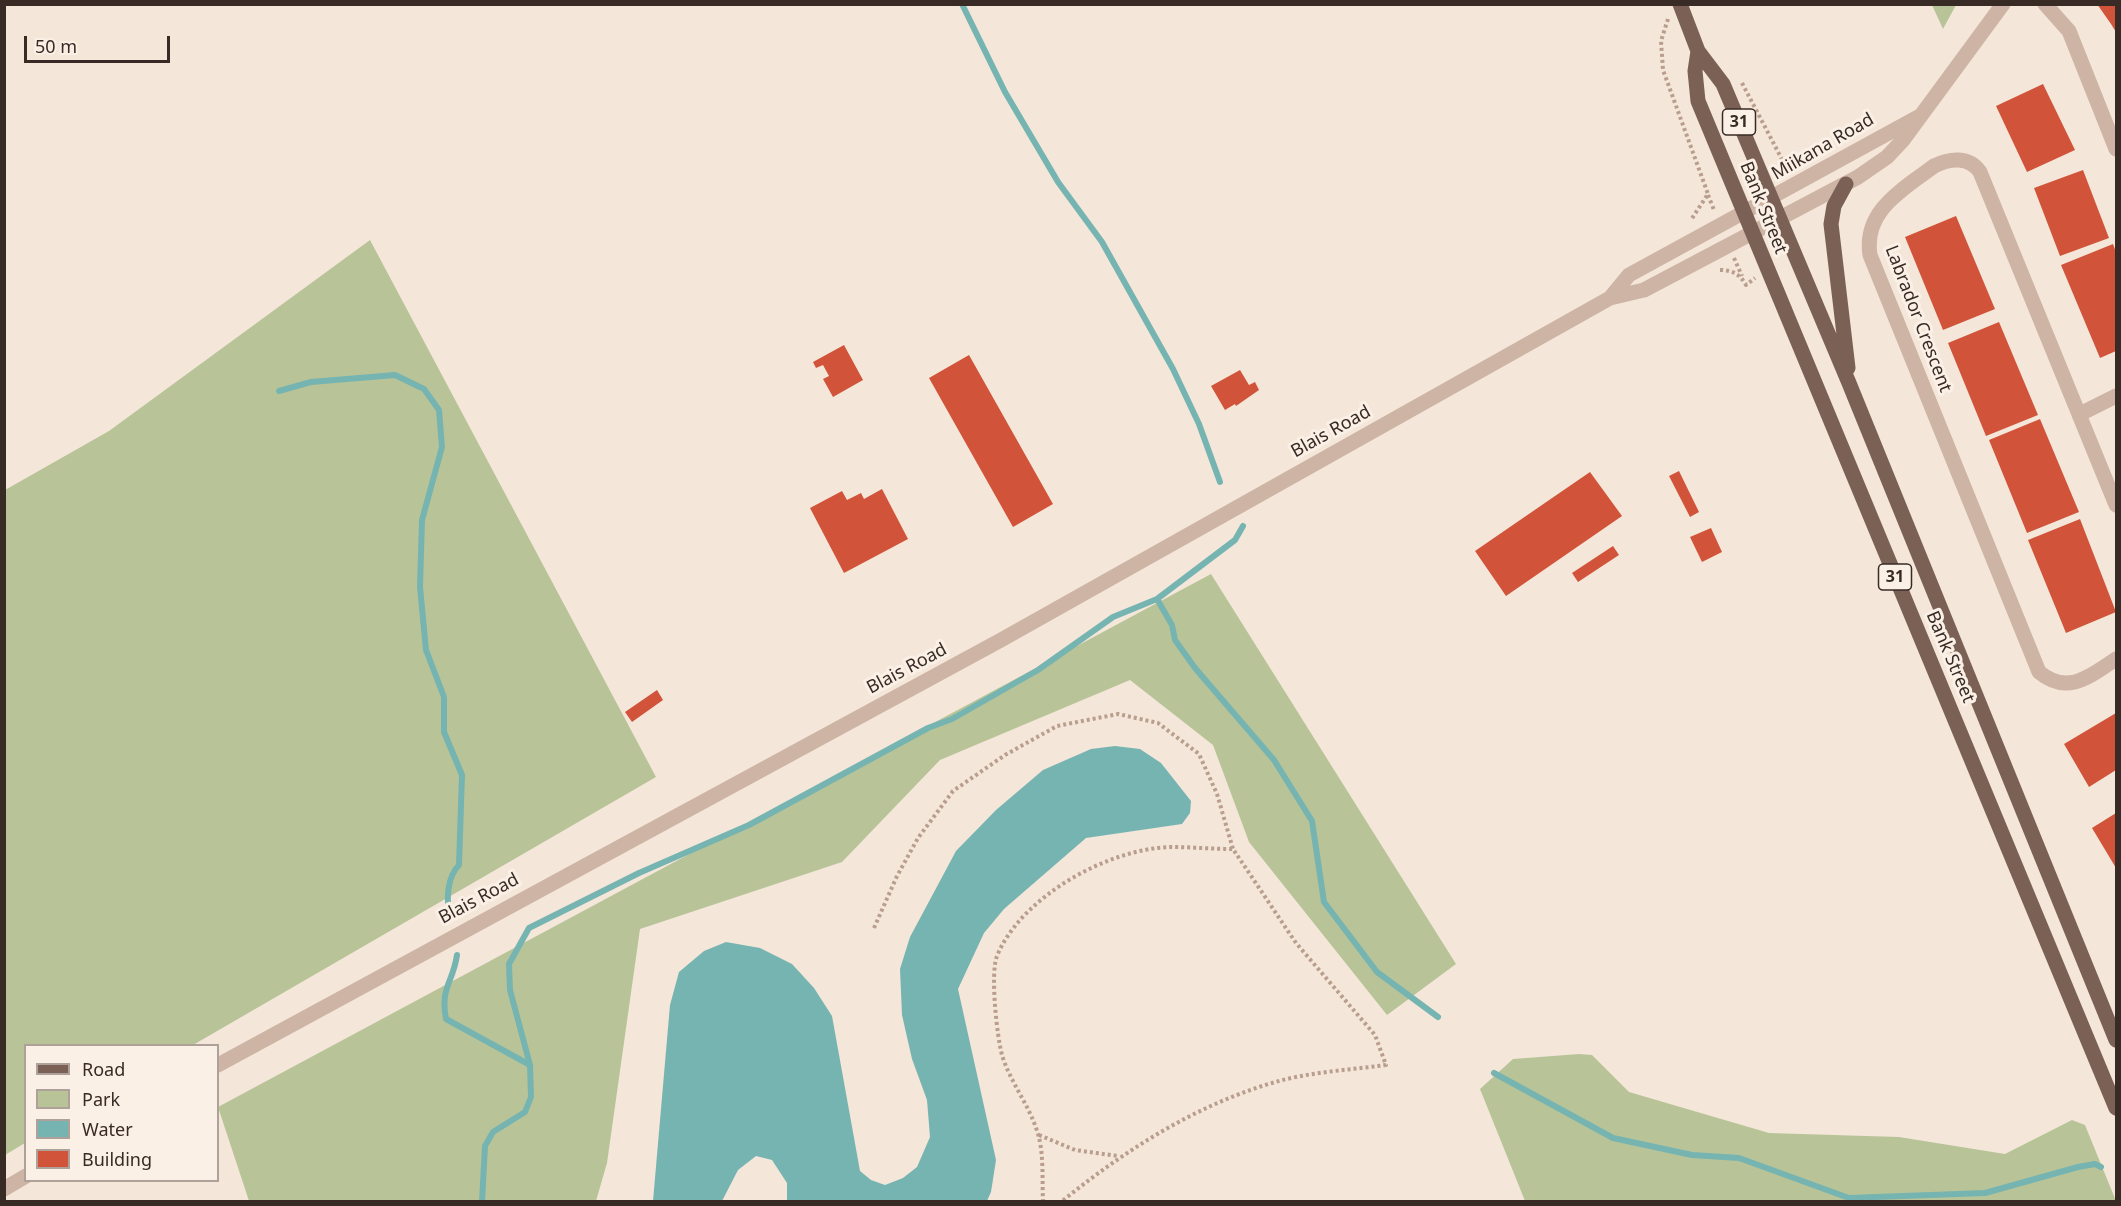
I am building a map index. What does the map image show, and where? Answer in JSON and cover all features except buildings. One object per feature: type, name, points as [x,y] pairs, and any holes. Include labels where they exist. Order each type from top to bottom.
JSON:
[{"type":"main road","name":"Bank Street","points":[[1675,9],[1698,51],[1724,84],[1770,199],[1849,382],[2116,1040]]},
{"type":"main road","name":"Bank Street","points":[[1698,51],[1695,71],[1698,101],[2116,1108]]},
{"type":"main road","points":[[1846,184],[1834,206],[1831,224],[1849,382]]},
{"type":"street","name":"Miikana Road","points":[[1751,232],[1846,184],[1887,157],[1944,88],[2003,4]]},
{"type":"street","points":[[2045,4],[2069,32],[2116,149]]},
{"type":"street","name":"Miikana Road","points":[[1743,213],[1921,115]]},
{"type":"street","name":"Labrador Crescent","points":[[2116,505],[1980,172],[1976,166],[1962,160],[1943,161],[1880,209],[1871,233],[1870,255],[2039,672],[2051,682],[2067,684],[2086,678],[2116,660]]},
{"type":"street","name":"Blais Road","points":[[1610,298],[1629,274],[1743,213]]},
{"type":"street","name":"Blais Road","points":[[219,1064],[1001,640],[1610,298],[1644,290],[1751,232]]},
{"type":"street","points":[[2080,414],[2116,396]]},
{"type":"street","points":[[4,1189],[24,1177]]},
{"type":"path","points":[[1675,9],[1661,41],[1663,70],[1708,194],[1688,225]]},
{"type":"path","points":[[1716,72],[1742,83],[1786,169],[1796,168]]},
{"type":"path","points":[[874,928],[918,837],[953,791],[1005,755],[1057,726],[1118,714],[1158,723],[1199,754],[1217,794],[1233,849],[1296,943],[1374,1035],[1386,1065],[1273,1083],[1196,1113],[1118,1156],[1060,1202]]},
{"type":"path","points":[[1043,1202],[1039,1135],[1002,1055],[995,1010],[996,957],[1028,909],[1065,882],[1101,864],[1135,853],[1170,847],[1233,849]]},
{"type":"path","points":[[1039,1135],[1075,1150],[1118,1156]]},
{"type":"green space","points":[[1932,5],[1956,5],[1943,29]]},
{"type":"green space","points":[[370,240],[656,777],[195,1044],[24,1044],[24,1144],[5,1155],[5,490],[109,431]]},
{"type":"green space","points":[[1211,574],[1456,964],[1387,1015],[1249,842],[1213,745],[1130,680],[940,760],[842,862],[640,929],[607,1163],[596,1201],[249,1201],[219,1106]]},
{"type":"green space","points":[[1592,1055],[1629,1092],[1769,1133],[1899,1137],[2005,1154],[2072,1120],[2085,1125],[2116,1201],[1525,1201],[1480,1089],[1513,1059]]},
{"type":"water","points":[[1115,746],[1140,749],[1161,763],[1191,801],[1190,813],[1182,824],[1086,838],[1004,909],[984,933],[958,989],[996,1160],[991,1192],[987,1201],[787,1201],[787,1183],[772,1160],[756,1156],[738,1170],[722,1201],[653,1201],[670,1005],[679,972],[704,951],[726,942],[760,948],[792,964],[814,988],[832,1016],[860,1171],[871,1180],[885,1185],[903,1178],[917,1167],[930,1137],[927,1100],[912,1059],[902,1015],[900,969],[910,937],[956,851],[996,810],[1043,770],[1091,749]]},
{"type":"waterway","points":[[962,4],[1005,92],[1058,182],[1102,242],[1173,369],[1199,424],[1220,482]]},
{"type":"waterway","points":[[279,391],[311,382],[395,375],[424,389],[439,410],[442,447],[422,520],[420,587],[426,650],[444,697],[444,732],[462,775],[459,865],[448,889],[450,916]]},
{"type":"waterway","points":[[482,1202],[485,1146],[493,1132],[525,1112],[531,1097],[530,1065],[510,990],[509,964],[529,928],[639,873],[749,825],[928,728],[952,719],[1038,670],[1113,617],[1157,599],[1235,540],[1243,526]]},
{"type":"waterway","points":[[1157,599],[1172,625],[1175,640],[1195,668],[1274,760],[1312,821],[1324,902],[1377,972],[1438,1017]]},
{"type":"waterway","points":[[457,955],[446,992],[446,1019],[530,1065]]},
{"type":"waterway","points":[[1494,1073],[1613,1138],[1692,1155],[1739,1158],[1849,1198],[1985,1193],[2078,1167],[2095,1164],[2101,1167]]}]
